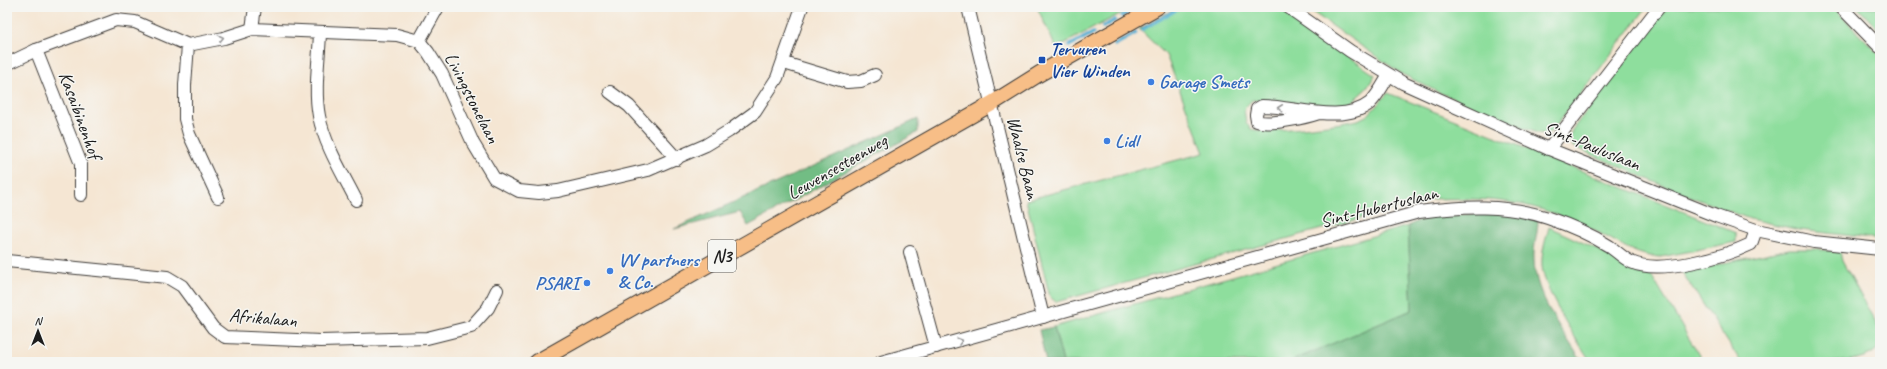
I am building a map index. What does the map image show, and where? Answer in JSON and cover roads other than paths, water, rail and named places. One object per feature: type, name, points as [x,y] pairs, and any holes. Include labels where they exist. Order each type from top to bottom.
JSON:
[{"type":"main road","name":"Leuvensesteenweg","points":[[537,362],[991,104],[1039,74],[1157,7]]},
{"type":"street","points":[[252,29],[255,7]]},
{"type":"street","points":[[419,41],[438,7]]},
{"type":"street","name":"Livingstonelaan","points":[[188,45],[224,38],[252,29],[397,35],[419,41],[442,74],[473,143],[494,178],[520,191],[539,193],[558,191],[621,177],[677,159],[706,145],[755,112],[777,78],[784,63],[802,7]]},
{"type":"street","name":"Waalse Baan","points":[[968,7],[1043,317]]},
{"type":"street","name":"Sint-Pauluslaan","points":[[1288,7],[1389,75],[1443,102],[1550,149],[1716,216],[1756,230],[1814,242],[1880,249]]},
{"type":"street","name":"Sint-Pauluslaan","points":[[1296,7],[1310,23]]},
{"type":"street","points":[[1550,149],[1659,7]]},
{"type":"street","points":[[1841,7],[1880,47]]},
{"type":"street","points":[[7,64],[36,50],[116,20],[136,22],[188,45],[185,85],[185,119],[189,134],[218,197]]},
{"type":"street","points":[[320,33],[317,82],[319,116],[330,147],[356,200]]},
{"type":"street","name":"Kasaibinenhof","points":[[36,50],[81,164],[81,195]]},
{"type":"street","points":[[784,63],[847,82],[861,81],[875,75]]},
{"type":"street","points":[[1319,112],[1347,112],[1364,106],[1376,96],[1389,75]]},
{"type":"street","points":[[610,92],[629,106],[677,159]]},
{"type":"street","name":"Sint-Hubertuslaan","points":[[882,362],[1420,212],[1455,207],[1491,207],[1518,210],[1548,218],[1583,232],[1610,246],[1629,262],[1649,268],[1662,268],[1732,253],[1750,244],[1756,230]]},
{"type":"street","points":[[910,252],[936,347]]},
{"type":"street","name":"Afrikalaan","points":[[7,261],[167,277],[182,286],[213,328],[225,337],[321,340],[427,338],[471,327],[488,308],[497,290]]},
{"type":"waterway","points":[[1143,29],[1181,7]]},
{"type":"waterway","points":[[1122,16],[1136,8]]},
{"type":"waterway","points":[[1103,27],[1115,20]]},
{"type":"waterway","points":[[1069,46],[1093,33]]},
{"type":"waterway","points":[[1115,45],[1136,33]]},
{"type":"place","name":"Tervuren Vier Winden","points":[[1042,60]]},
{"type":"place","name":"Garage Smets","points":[[1151,82]]},
{"type":"place","name":"Lidl","points":[[1107,141]]},
{"type":"place","name":"VV partners & Co.","points":[[610,271]]},
{"type":"place","name":"PSARI","points":[[587,283]]}]
